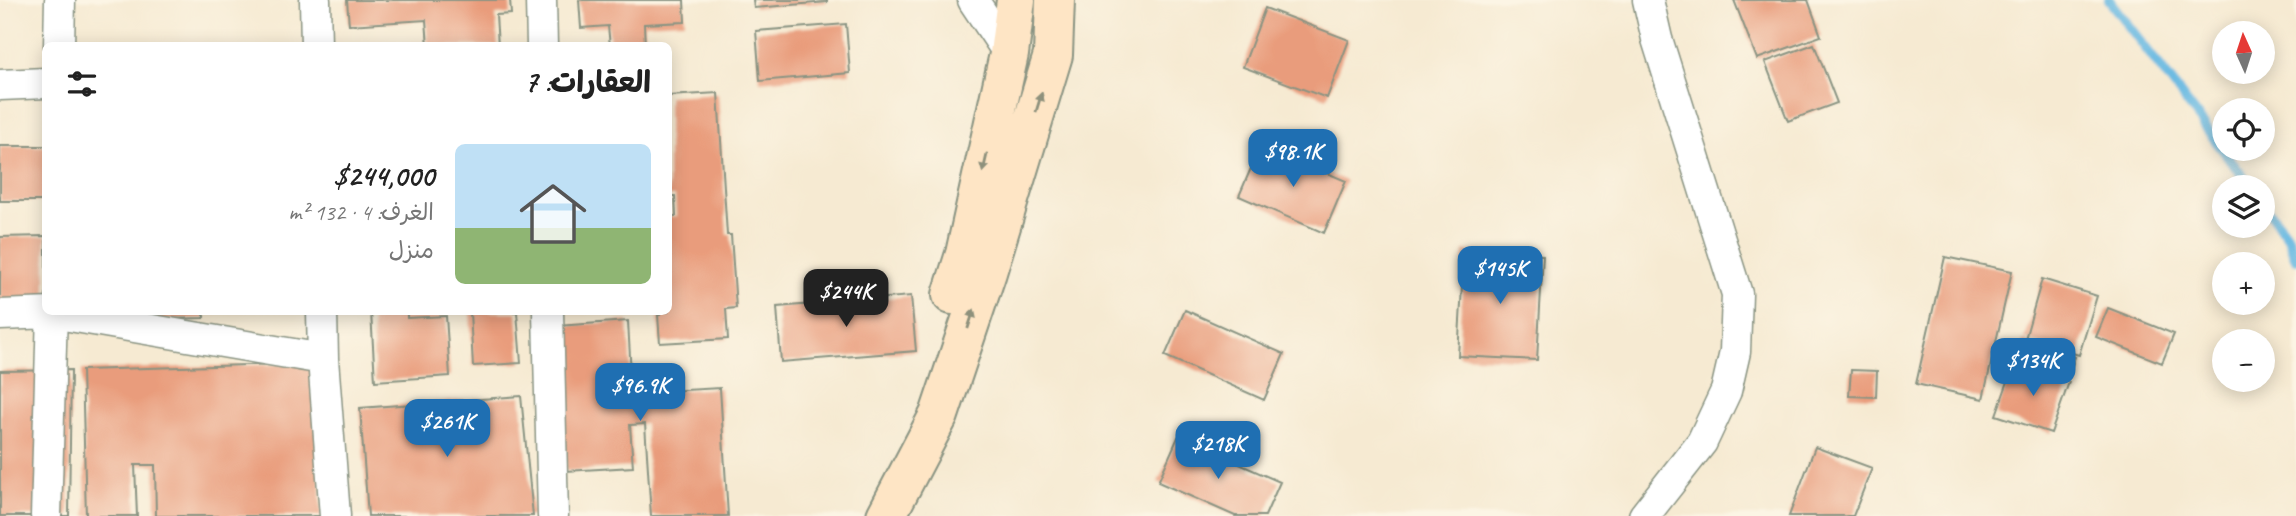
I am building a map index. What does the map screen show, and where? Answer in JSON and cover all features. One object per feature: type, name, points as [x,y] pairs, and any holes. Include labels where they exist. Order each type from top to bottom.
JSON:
[{"type":"main road","points":[[861,516],[919,407],[965,254],[1009,54],[1016,0]]},
{"type":"main road","points":[[886,516],[939,415],[982,285],[1053,55],[1055,0]]},
{"type":"street","points":[[58,42],[60,0]]},
{"type":"street","points":[[315,0],[316,42]]},
{"type":"street","points":[[541,0],[542,42]]},
{"type":"street","points":[[973,0],[1009,54]]},
{"type":"street","points":[[1644,516],[1702,442],[1726,391],[1735,352],[1737,294],[1657,39],[1648,0]]},
{"type":"street","points":[[0,85],[42,83]]},
{"type":"street","points":[[0,315],[42,313]]},
{"type":"street","points":[[46,516],[52,315]]},
{"type":"street","points":[[69,315],[323,359]]},
{"type":"street","points":[[322,315],[335,516]]},
{"type":"street","points":[[548,315],[552,516]]},
{"type":"building","points":[[347,0],[510,0],[511,14],[496,15],[498,42],[428,42],[426,20],[349,25]]},
{"type":"building","points":[[579,0],[684,0],[685,22],[644,24],[645,42],[610,42],[608,26],[581,28]]},
{"type":"building","points":[[753,0],[827,0],[827,2],[754,8]]},
{"type":"building","points":[[1734,0],[1808,0],[1821,36],[1757,59]]},
{"type":"building","points":[[1265,8],[1349,40],[1327,98],[1243,67]]},
{"type":"building","points":[[846,24],[850,73],[760,81],[756,31]]},
{"type":"building","points":[[1814,44],[1837,103],[1788,121],[1765,62]]},
{"type":"building","points":[[718,93],[727,235],[731,235],[736,308],[726,309],[728,339],[660,343],[658,315],[672,315],[672,216],[676,216],[675,196],[672,196],[672,96]]},
{"type":"building","points":[[1261,145],[1346,181],[1324,233],[1239,196]]},
{"type":"building","points":[[0,146],[42,146],[42,201],[0,201]]},
{"type":"building","points":[[42,236],[42,313],[0,320],[0,237]]},
{"type":"building","points":[[1464,251],[1543,255],[1537,360],[1458,356]]},
{"type":"building","points":[[1945,257],[2012,271],[1983,399],[1916,384]]},
{"type":"building","points":[[2042,279],[2097,296],[2079,355],[2025,339]]},
{"type":"building","points":[[911,296],[916,351],[781,362],[777,307]]},
{"type":"building","points":[[2108,308],[2174,334],[2162,363],[2096,337]]},
{"type":"building","points":[[1185,310],[1284,354],[1264,400],[1165,356]]},
{"type":"building","points":[[126,315],[204,315],[204,318],[126,320]]},
{"type":"building","points":[[371,315],[407,315],[407,318],[446,316],[450,376],[375,381]]},
{"type":"building","points":[[470,315],[517,315],[521,363],[473,366]]},
{"type":"building","points":[[628,321],[632,393],[720,388],[728,516],[651,516],[645,424],[630,425],[633,467],[566,471],[557,326]]},
{"type":"building","points":[[2023,341],[2075,357],[2070,372],[2018,356]]},
{"type":"building","points":[[2015,362],[2069,382],[2051,433],[1996,415]]},
{"type":"building","points":[[317,363],[321,516],[156,516],[155,465],[135,465],[137,516],[86,516],[82,370]]},
{"type":"building","points":[[71,370],[69,516],[0,516],[0,371]]},
{"type":"building","points":[[1851,370],[1877,371],[1876,397],[1849,396]]},
{"type":"building","points":[[521,396],[533,516],[368,516],[360,408]]},
{"type":"building","points":[[1178,437],[1280,482],[1265,516],[1235,516],[1158,482]]},
{"type":"building","points":[[1815,447],[1872,468],[1853,516],[1789,516]]},
{"type":"waterway","points":[[2109,0],[2242,175]]},
{"type":"waterway","points":[[2275,219],[2288,237],[2296,259]]}]
